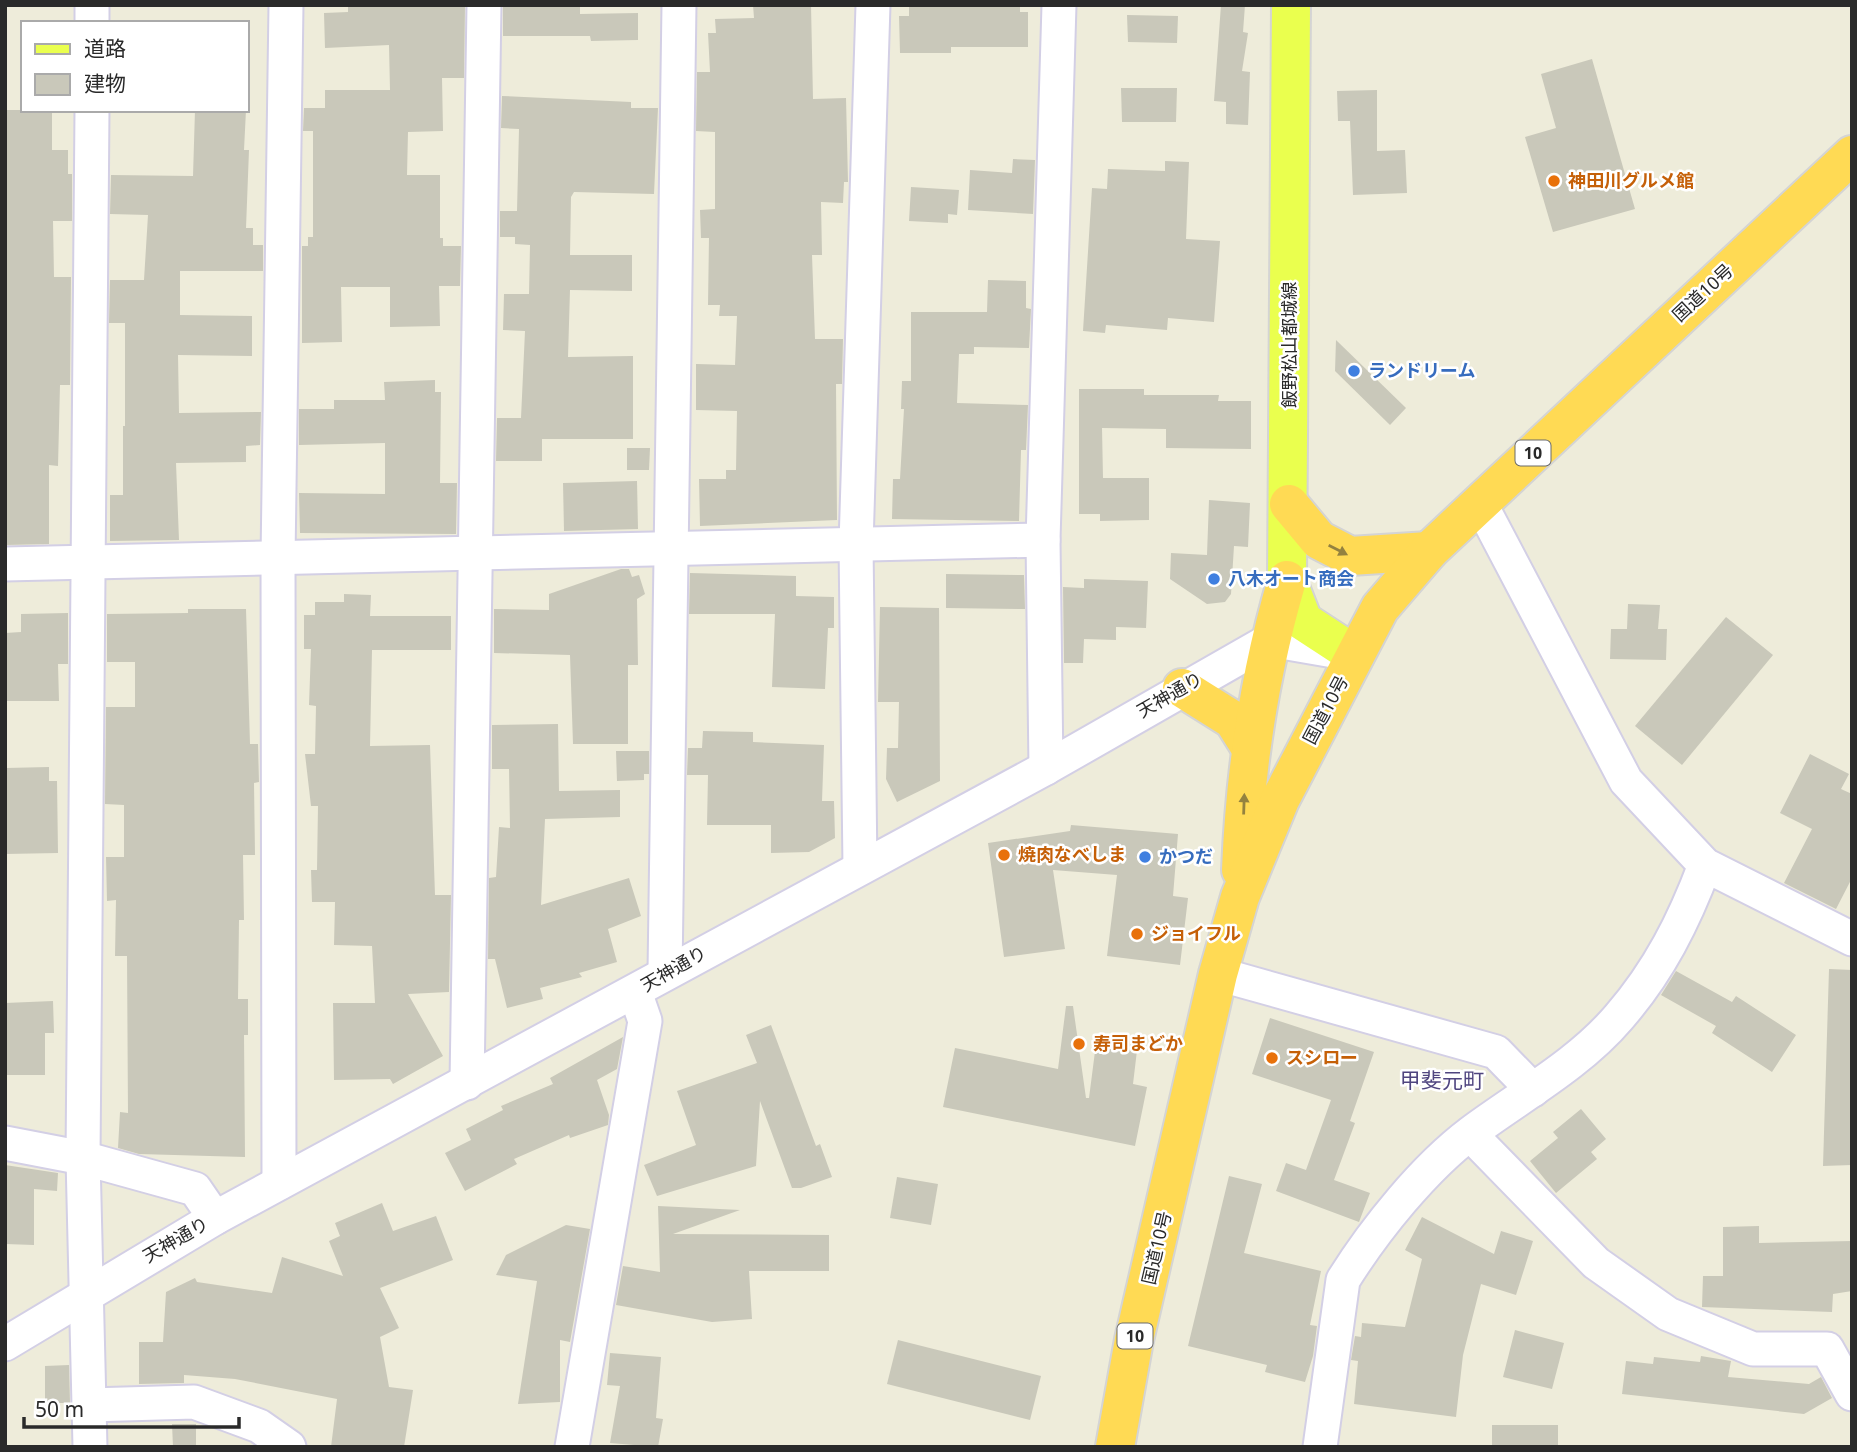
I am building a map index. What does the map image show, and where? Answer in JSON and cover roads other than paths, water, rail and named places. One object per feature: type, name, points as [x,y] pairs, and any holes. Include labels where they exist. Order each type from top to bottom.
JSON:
[{"type":"highway","name":"国道10号","points":[[1115,1447],[1134,1340],[1218,974],[1240,897],[1280,800],[1380,608],[1429,551],[1852,155]]},
{"type":"highway","points":[[1289,504],[1319,540],[1350,556],[1429,551]]},
{"type":"highway","points":[[1240,897],[1244,791],[1250,747],[1270,640],[1287,580]]},
{"type":"highway","points":[[1182,688],[1233,720],[1250,747]]},
{"type":"main road","name":"飯野松山都城線","points":[[1291,5],[1287,580],[1303,621],[1355,654]]},
{"type":"street","points":[[279,1184],[278,558],[286,5]]},
{"type":"street","points":[[467,1083],[473,553],[484,5]]},
{"type":"street","points":[[665,972],[669,549],[679,5]]},
{"type":"street","points":[[860,868],[856,544],[873,5]]},
{"type":"street","points":[[1046,768],[1043,540],[1059,5]]},
{"type":"street","points":[[90,1447],[83,1158],[92,112]]},
{"type":"street","points":[[1480,503],[1626,781],[1705,865],[1852,939]]},
{"type":"street","points":[[5,564],[1043,540]]},
{"type":"street","points":[[1270,640],[1355,654]]},
{"type":"street","name":"天神通り","points":[[5,1344],[215,1218],[1046,768],[1270,640]]},
{"type":"street","points":[[1320,1447],[1343,1280],[1356,1260],[1425,1175],[1470,1134],[1582,1053],[1619,1018],[1667,954],[1689,908],[1705,865]]},
{"type":"street","points":[[1218,974],[1496,1052],[1532,1090]]},
{"type":"street","points":[[572,1447],[645,1021],[635,992]]},
{"type":"street","points":[[1470,1134],[1596,1263],[1668,1314],[1753,1349],[1827,1349],[1852,1394]]},
{"type":"street","points":[[5,1143],[83,1158],[195,1189],[215,1218]]},
{"type":"street","points":[[89,1405],[194,1402],[259,1426],[289,1447]]},
{"type":"place","name":"神田川グルメ館","points":[[1554,181]]},
{"type":"place","name":"ランドリーム","points":[[1354,371]]},
{"type":"place","name":"八木オート商会","points":[[1214,579]]},
{"type":"place","name":"焼肉なべしま","points":[[1004,855]]},
{"type":"place","name":"かつだ","points":[[1145,857]]},
{"type":"place","name":"ジョイフル","points":[[1137,934]]},
{"type":"place","name":"寿司まどか","points":[[1079,1044]]},
{"type":"place","name":"スシロー","points":[[1272,1058]]},
{"type":"district","name":"甲斐元町","points":[[1442,1081]]}]
